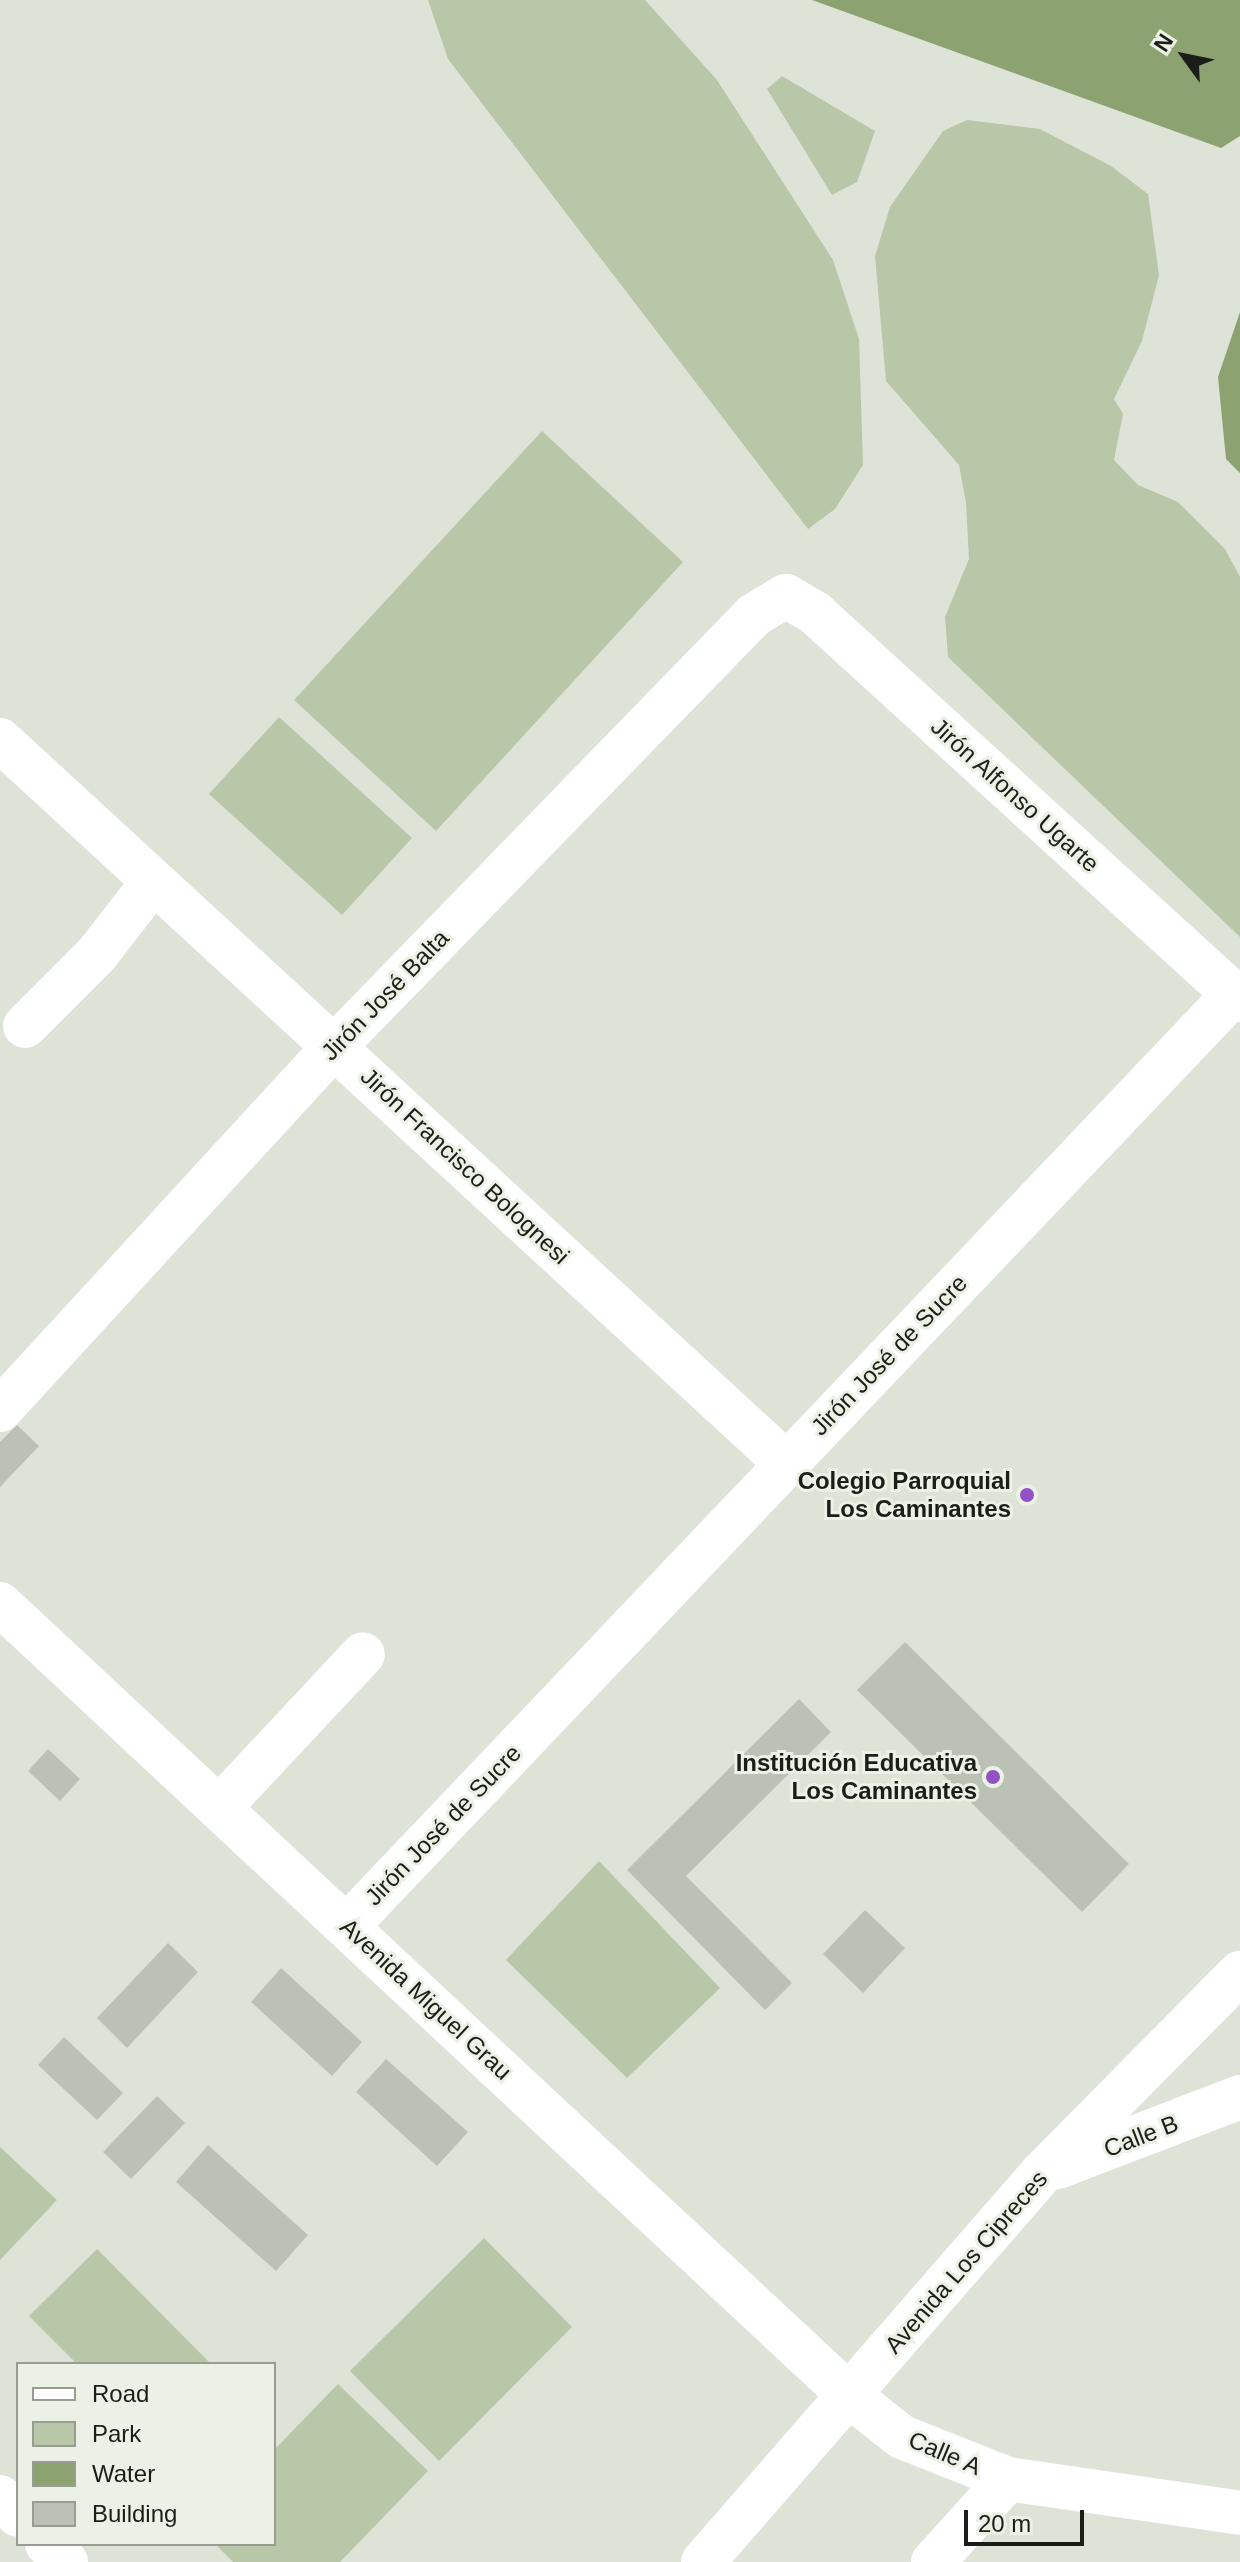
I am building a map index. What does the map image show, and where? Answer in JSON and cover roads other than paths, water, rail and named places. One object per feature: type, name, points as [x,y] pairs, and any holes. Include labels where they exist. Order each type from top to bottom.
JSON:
[{"type":"street","name":"Jirón Alfonso Ugarte","points":[[786,596],[815,613],[1237,997]]},
{"type":"street","name":"Jirón José Balta","points":[[0,1410],[335,1046],[754,615],[786,596]]},
{"type":"street","name":"Jirón Francisco Bolognesi","points":[[0,740],[786,1463]]},
{"type":"street","points":[[25,1026],[97,954],[152,883]]},
{"type":"street","name":"Jirón José de Sucre","points":[[347,1926],[786,1463],[1237,997]]},
{"type":"street","name":"Avenida Miguel Grau","points":[[0,1604],[850,2396]]},
{"type":"street","points":[[220,1807],[363,1654]]},
{"type":"street","name":"Avenida Los Cipreces","points":[[703,2562],[1041,2174],[1232,1995]]},
{"type":"street","name":"Calle B","points":[[1041,2174],[1240,2097]]},
{"type":"street","name":"Calle A","points":[[850,2396],[902,2437],[1008,2479],[1240,2513]]},
{"type":"street","points":[[933,2562],[1008,2479]]},
{"type":"street","points":[[0,2497],[16,2513]]},
{"type":"street","points":[[49,2546],[66,2562]]},
{"type":"water","points":[[812,0],[1240,0],[1240,136],[1221,148]]},
{"type":"water","points":[[1240,312],[1240,473],[1226,459],[1218,377]]},
{"type":"place","name":"Colegio Parroquial Los Caminantes","points":[[1027,1495]]},
{"type":"place","name":"Institución Educativa Los Caminantes","points":[[993,1777]]}]
